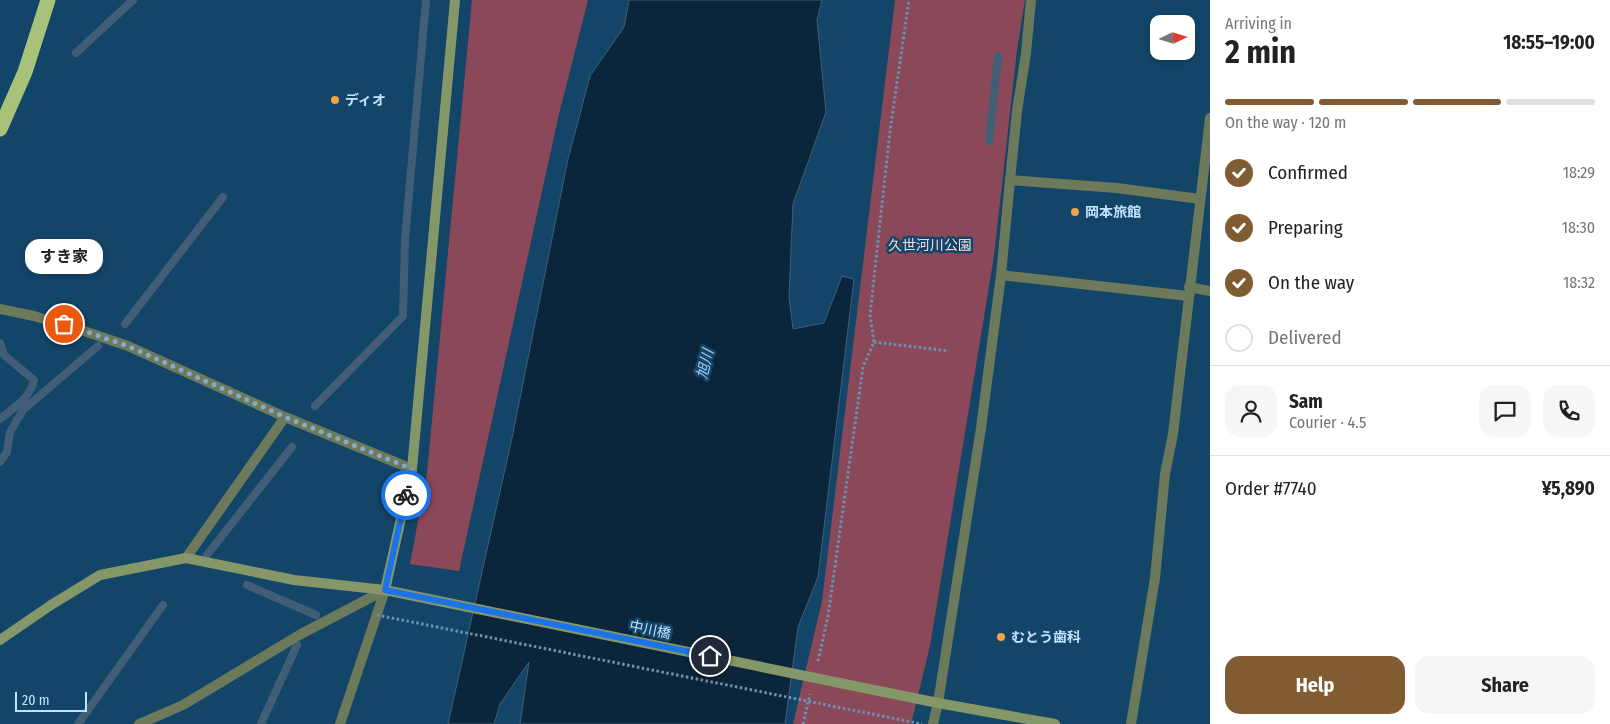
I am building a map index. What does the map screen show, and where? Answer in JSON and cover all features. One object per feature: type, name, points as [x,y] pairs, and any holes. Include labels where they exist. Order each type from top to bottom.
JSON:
[{"type":"highway","points":[[0,129],[25,72],[48,0]]},
{"type":"street","points":[[340,724],[385,590],[412,469],[455,0]]},
{"type":"street","points":[[933,724],[938,703],[981,428],[1002,275],[1017,111],[1026,53],[1030,0]]},
{"type":"street","points":[[1131,724],[1155,578],[1165,474],[1172,434],[1210,118]]},
{"type":"street","points":[[1010,180],[1117,188],[1200,199]]},
{"type":"street","points":[[1002,275],[1189,292],[1210,291]]},
{"type":"street","points":[[0,309],[78,328],[128,346],[285,417],[412,469]]},
{"type":"street","points":[[0,640],[50,605],[100,575],[186,558],[285,417]]},
{"type":"street","name":"中川橋","points":[[186,558],[294,580],[385,590],[938,703],[1055,724]]},
{"type":"street","points":[[139,724],[183,705],[301,634],[385,590]]},
{"type":"path","points":[[816,670],[828,616],[862,367],[874,342],[870,314],[890,131],[909,0]]},
{"type":"path","points":[[874,342],[949,351]]},
{"type":"path","points":[[377,615],[922,724]]},
{"type":"path","points":[[803,724],[812,688]]},
{"type":"green space","points":[[472,0],[588,0],[558,118],[459,571],[410,564],[427,473]]},
{"type":"green space","name":"久世河川公園","points":[[895,0],[1025,0],[1017,50],[994,256],[930,646],[911,724],[793,724],[822,601]]},
{"type":"water","name":"旭川","points":[[629,0],[822,0],[817,20],[826,112],[793,204],[789,297],[793,329],[824,323],[842,276],[854,279],[818,577],[798,627],[785,724],[520,724],[529,662],[500,704],[494,724],[448,724],[512,438],[568,159],[590,76],[624,27]]},
{"type":"waterway","points":[[76,53],[133,0]]},
{"type":"waterway","points":[[315,406],[403,316],[405,239],[426,0]]},
{"type":"waterway","points":[[989,141],[998,56]]},
{"type":"waterway","points":[[125,324],[223,197]]},
{"type":"waterway","points":[[0,343],[4,355],[34,380],[25,398],[0,419]]},
{"type":"waterway","points":[[0,462],[7,452],[10,432],[23,410],[98,346]]},
{"type":"waterway","points":[[207,555],[292,447]]},
{"type":"waterway","points":[[247,585],[316,615]]},
{"type":"waterway","points":[[78,724],[163,605]]},
{"type":"waterway","points":[[261,724],[297,645]]},
{"type":"way so far","points":[[64,324],[128,346],[285,417],[412,469],[406,495]]},
{"type":"place","name":"ディオ","points":[[335,100]]},
{"type":"place","name":"岡本旅館","points":[[1075,212]]},
{"type":"place","name":"すき家","points":[[64,324]]},
{"type":"place","name":"むとう歯科","points":[[1001,637]]},
{"type":"route","points":[[406,495],[385,590],[710,656]]}]
